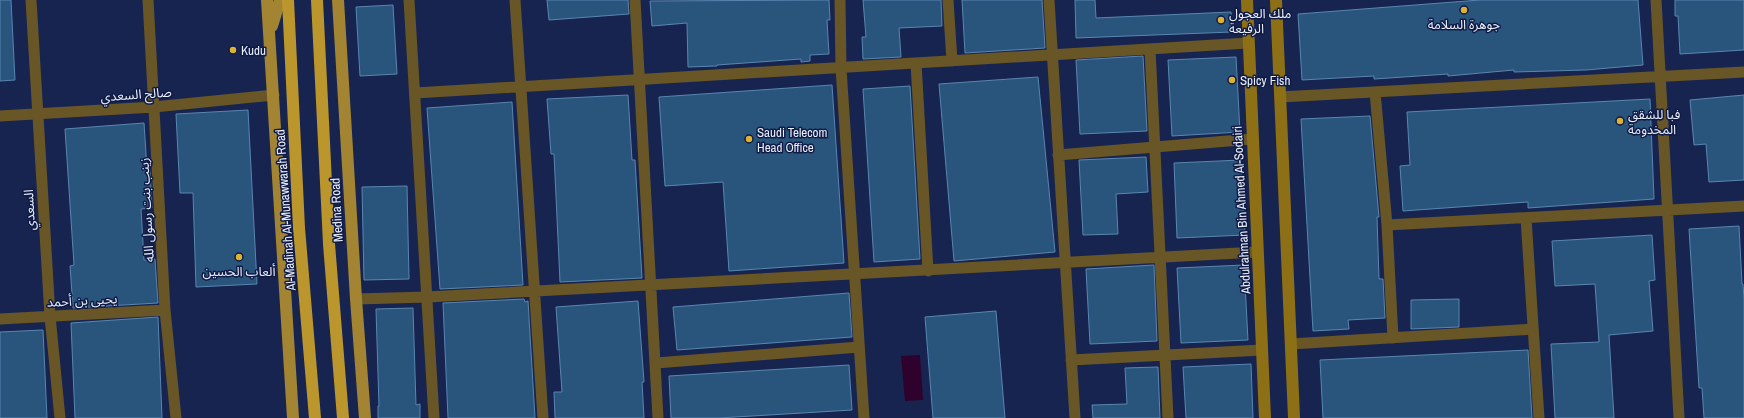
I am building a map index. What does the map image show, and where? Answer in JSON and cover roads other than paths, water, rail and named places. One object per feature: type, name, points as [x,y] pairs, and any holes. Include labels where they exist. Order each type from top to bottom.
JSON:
[{"type":"highway","name":"Al-Madinah Al-Munawwarah Road","points":[[288,0],[299,228],[315,418]]},
{"type":"highway","points":[[317,0],[329,244],[343,418]]},
{"type":"main road","points":[[267,0],[293,418]]},
{"type":"main road","points":[[270,33],[280,0]]},
{"type":"main road","points":[[331,0],[339,20]]},
{"type":"main road","name":"Medina Road","points":[[338,0],[356,299],[365,418]]},
{"type":"street","name":"السعدي","points":[[31,0],[50,316],[60,418]]},
{"type":"street","name":"زينب بنت رسول الله","points":[[148,0],[165,310],[176,418]]},
{"type":"street","points":[[409,0],[434,418]]},
{"type":"street","points":[[515,0],[543,418]]},
{"type":"street","points":[[635,0],[658,418]]},
{"type":"street","points":[[840,0],[841,68],[864,418]]},
{"type":"street","points":[[948,0],[952,61]]},
{"type":"street","points":[[1049,0],[1075,418]]},
{"type":"street","name":"Abdulrahman Bin Ahmed Al-Sodairi","points":[[1247,0],[1265,418]]},
{"type":"street","points":[[1276,0],[1294,418]]},
{"type":"street","points":[[1656,0],[1678,418]]},
{"type":"street","points":[[415,93],[1248,44]]},
{"type":"street","points":[[1150,49],[1168,418]]},
{"type":"street","points":[[916,63],[928,271]]},
{"type":"street","points":[[1280,97],[1744,72]]},
{"type":"street","points":[[1375,92],[1387,225],[1393,338]]},
{"type":"street","name":"صالح السعدي","points":[[0,116],[154,108],[274,95]]},
{"type":"street","points":[[1058,155],[1252,139]]},
{"type":"street","points":[[1387,225],[1744,206]]},
{"type":"street","points":[[1526,218],[1539,418]]},
{"type":"street","points":[[356,299],[535,292],[1257,252]]},
{"type":"street","name":"يحيى بن أحمد","points":[[0,319],[165,310]]},
{"type":"street","points":[[1291,344],[1533,328]]},
{"type":"street","points":[[656,363],[859,347]]},
{"type":"street","points":[[1071,360],[1262,350]]},
{"type":"place","name":"جوهرة السلامة","points":[[1464,10]]},
{"type":"place","name":"ملك العجول الرفيعة","points":[[1221,20]]},
{"type":"place","name":"Kudu","points":[[233,50]]},
{"type":"place","name":"Spicy Fish","points":[[1232,80]]},
{"type":"place","name":"فبا للشقق المخدومة","points":[[1620,121]]},
{"type":"place","name":"Saudi Telecom Head Office","points":[[749,139]]},
{"type":"place","name":"ألعاب الحسين","points":[[239,257]]}]
